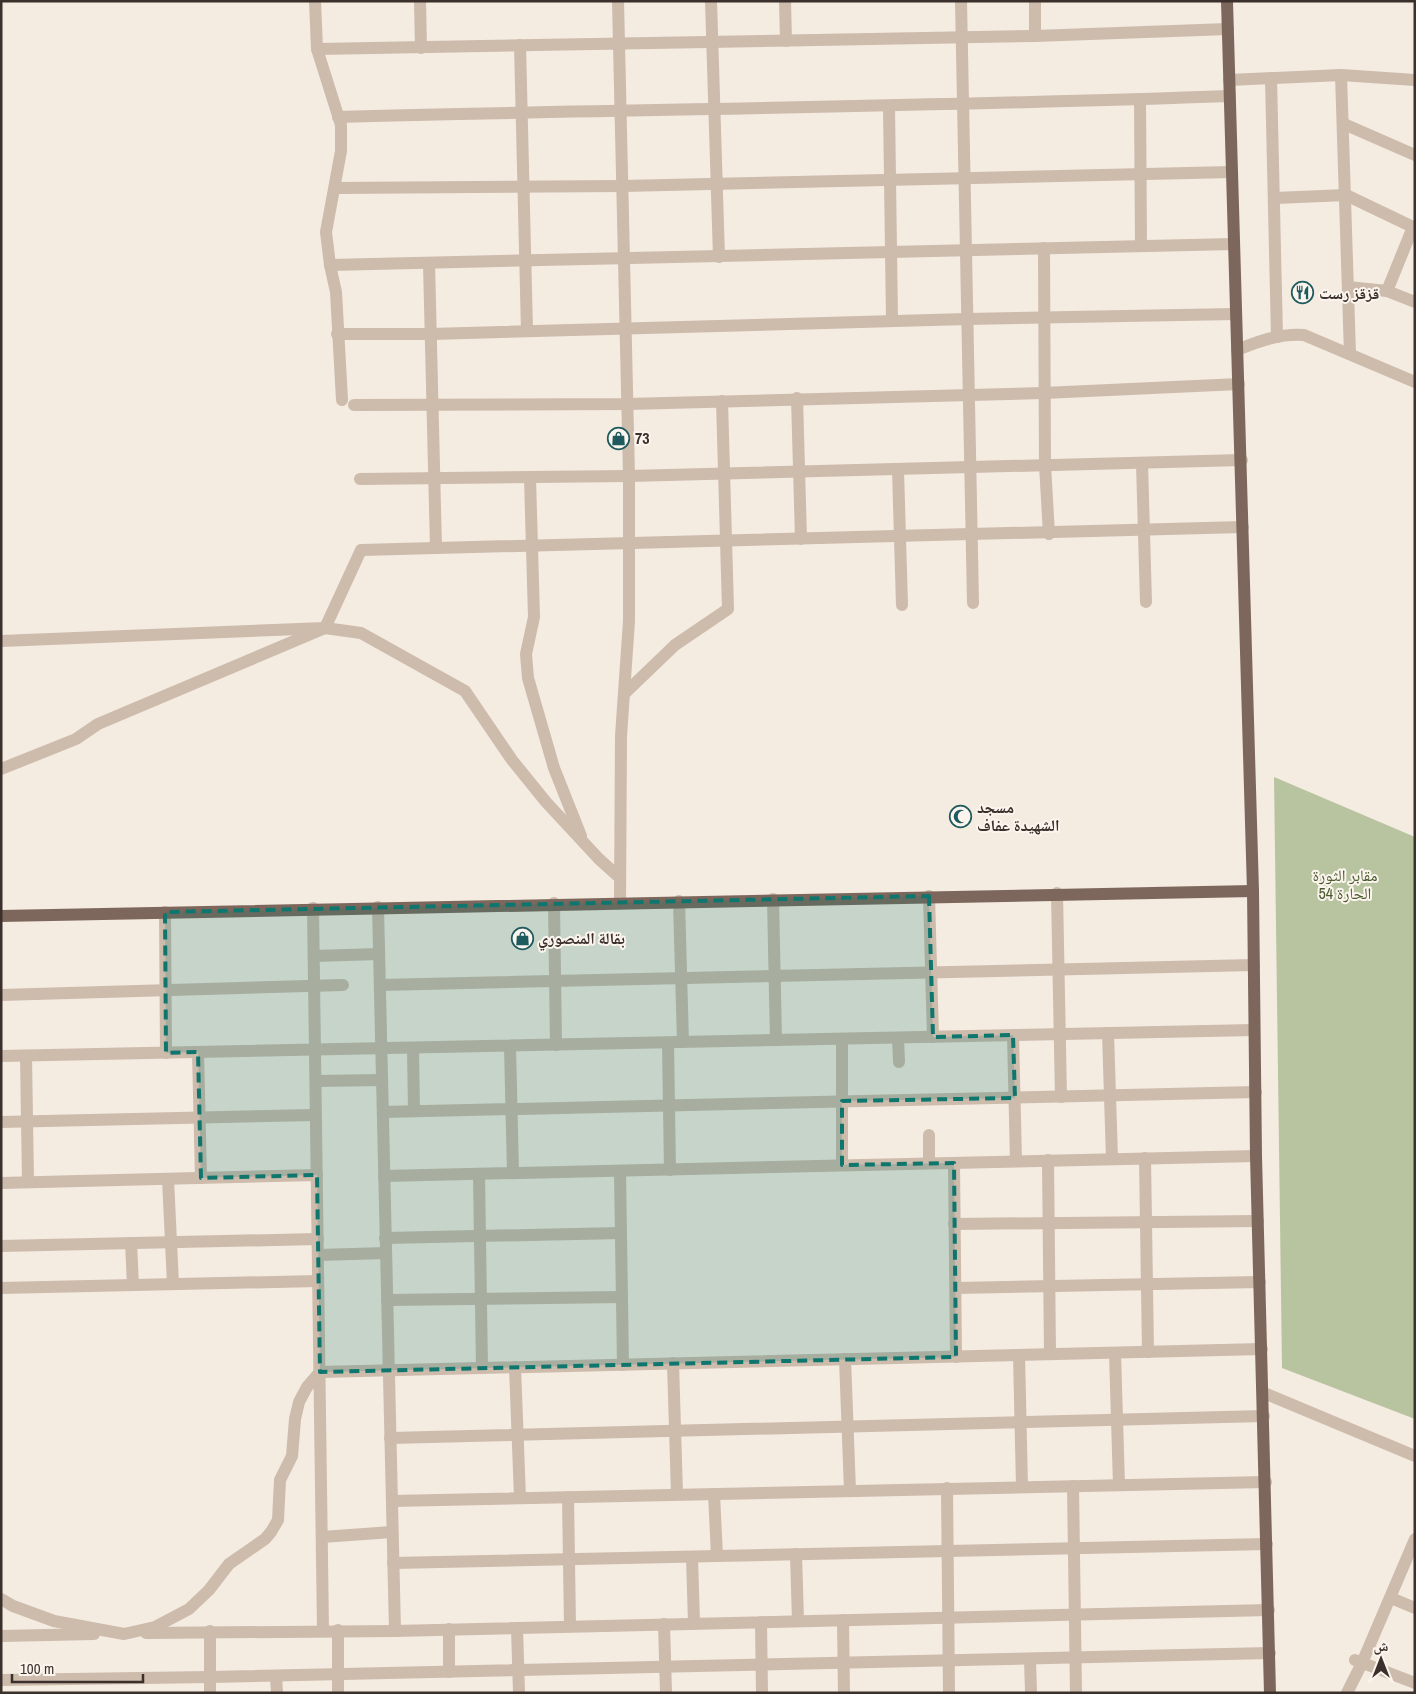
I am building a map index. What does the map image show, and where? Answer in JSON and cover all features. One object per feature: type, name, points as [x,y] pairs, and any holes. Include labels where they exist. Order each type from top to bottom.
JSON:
[{"type":"main road","points":[[1228,1],[1235,314],[1242,460],[1253,891],[1256,1156],[1264,1393],[1270,1693]]},
{"type":"main road","points":[[1,916],[1057,893],[1253,891]]},
{"type":"street","points":[[315,1],[317,49],[338,117],[342,140],[326,232],[336,292],[337,334],[348,403],[432,406],[627,404],[797,398],[970,396],[1239,384]]},
{"type":"street","points":[[420,1],[421,48]]},
{"type":"street","points":[[618,1],[630,476],[629,621],[624,694],[620,902]]},
{"type":"street","points":[[711,1],[719,257]]},
{"type":"street","points":[[785,1],[786,41]]},
{"type":"street","points":[[961,1],[973,602]]},
{"type":"street","points":[[1035,1],[1035,36]]},
{"type":"street","points":[[317,49],[1035,36],[1228,29]]},
{"type":"street","points":[[520,45],[527,331]]},
{"type":"street","points":[[1229,80],[1342,75],[1414,78]]},
{"type":"street","points":[[1342,75],[1350,354]]},
{"type":"street","points":[[1271,78],[1277,336]]},
{"type":"street","points":[[338,117],[522,112],[890,107],[1230,96]]},
{"type":"street","points":[[1140,99],[1141,246]]},
{"type":"street","points":[[890,107],[892,321]]},
{"type":"street","points":[[1344,124],[1415,155]]},
{"type":"street","points":[[335,188],[523,188],[1232,172]]},
{"type":"street","points":[[1275,198],[1346,195],[1414,228],[1387,290]]},
{"type":"street","points":[[330,265],[1234,244]]},
{"type":"street","points":[[1044,248],[1045,466],[1049,534]]},
{"type":"street","points":[[429,263],[436,548]]},
{"type":"street","points":[[1348,287],[1387,290],[1415,302]]},
{"type":"street","points":[[337,334],[431,334],[967,319],[1235,314]]},
{"type":"street","points":[[1237,350],[1277,336],[1290,334],[1304,335],[1415,382]]},
{"type":"street","points":[[797,398],[801,538]]},
{"type":"street","points":[[624,694],[675,645],[728,609],[722,401]]},
{"type":"street","points":[[360,478],[630,476],[1242,460]]},
{"type":"street","points":[[1142,463],[1146,602]]},
{"type":"street","points":[[898,470],[902,605]]},
{"type":"street","points":[[530,478],[530,544],[534,617],[526,654],[528,678],[554,768],[584,842]]},
{"type":"street","points":[[1,769],[76,739],[98,724],[325,628],[360,550],[530,544],[629,544],[801,538],[1049,534],[1144,529],[1243,527]]},
{"type":"street","points":[[1,641],[325,628],[361,633],[465,691],[512,760],[546,802],[619,877]]},
{"type":"street","points":[[1057,893],[1061,1097]]},
{"type":"street","points":[[929,896],[933,1037]]},
{"type":"street","points":[[774,899],[776,1040]]},
{"type":"street","points":[[679,901],[683,1042]]},
{"type":"street","points":[[554,904],[556,1045]]},
{"type":"street","points":[[378,907],[395,1631]]},
{"type":"street","points":[[313,908],[323,1631]]},
{"type":"street","points":[[165,912],[166,1053]]},
{"type":"street","points":[[314,956],[379,954]]},
{"type":"street","points":[[380,985],[1254,965]]},
{"type":"street","points":[[1,995],[343,985]]},
{"type":"street","points":[[1,1056],[413,1049],[1254,1030]]},
{"type":"street","points":[[1108,1033],[1112,1159]]},
{"type":"street","points":[[1013,1035],[1016,1161]]},
{"type":"street","points":[[898,1038],[899,1062]]},
{"type":"street","points":[[842,1039],[842,1166]]},
{"type":"street","points":[[668,1043],[667,1105],[670,1170]]},
{"type":"street","points":[[510,1046],[513,1173]]},
{"type":"street","points":[[413,1049],[414,1111]]},
{"type":"street","points":[[198,1052],[201,1178]]},
{"type":"street","points":[[26,1056],[28,1182]]},
{"type":"street","points":[[316,1081],[382,1080]]},
{"type":"street","points":[[382,1112],[1256,1092]]},
{"type":"street","points":[[1,1122],[315,1115]]},
{"type":"street","points":[[929,1135],[929,1163]]},
{"type":"street","points":[[384,1176],[1256,1156]]},
{"type":"street","points":[[1145,1158],[1148,1352]]},
{"type":"street","points":[[1048,1160],[1050,1354]]},
{"type":"street","points":[[954,1163],[956,1356]]},
{"type":"street","points":[[620,1171],[623,1365]]},
{"type":"street","points":[[479,1174],[482,1368]]},
{"type":"street","points":[[1,1183],[317,1175]]},
{"type":"street","points":[[168,1179],[173,1284]]},
{"type":"street","points":[[954,1224],[1258,1221]]},
{"type":"street","points":[[386,1238],[621,1233]]},
{"type":"street","points":[[1,1246],[318,1239]]},
{"type":"street","points":[[131,1243],[133,1285]]},
{"type":"street","points":[[318,1254],[386,1253]]},
{"type":"street","points":[[1,1288],[318,1281]]},
{"type":"street","points":[[956,1288],[1050,1288],[1260,1282]]},
{"type":"street","points":[[387,1300],[622,1297]]},
{"type":"street","points":[[1,1599],[13,1606],[54,1621],[124,1634],[155,1627],[189,1609],[209,1590],[230,1564],[265,1539],[278,1520],[280,1480],[292,1456],[295,1419],[299,1402],[307,1387],[320,1372],[1262,1349]]},
{"type":"street","points":[[1115,1353],[1118,1485]]},
{"type":"street","points":[[1019,1355],[1022,1487]]},
{"type":"street","points":[[845,1359],[850,1490]]},
{"type":"street","points":[[673,1364],[677,1494]]},
{"type":"street","points":[[515,1367],[520,1498]]},
{"type":"street","points":[[1264,1393],[1415,1456]]},
{"type":"street","points":[[390,1438],[1264,1416]]},
{"type":"street","points":[[392,1501],[1266,1482]]},
{"type":"street","points":[[1073,1486],[1076,1693]]},
{"type":"street","points":[[947,1488],[949,1693]]},
{"type":"street","points":[[714,1494],[716,1556]]},
{"type":"street","points":[[568,1497],[570,1626]]},
{"type":"street","points":[[322,1537],[392,1532]]},
{"type":"street","points":[[1347,1693],[1359,1662],[1391,1598],[1415,1539]]},
{"type":"street","points":[[393,1564],[1267,1544]]},
{"type":"street","points":[[796,1554],[798,1621]]},
{"type":"street","points":[[692,1557],[694,1623]]},
{"type":"street","points":[[1391,1598],[1415,1608]]},
{"type":"street","points":[[1,1636],[210,1631],[395,1631],[1269,1610]]},
{"type":"street","points":[[843,1620],[844,1693]]},
{"type":"street","points":[[761,1622],[762,1693]]},
{"type":"street","points":[[664,1624],[666,1693]]},
{"type":"street","points":[[517,1628],[519,1693]]},
{"type":"street","points":[[449,1629],[449,1672]]},
{"type":"street","points":[[338,1630],[338,1693]]},
{"type":"street","points":[[210,1631],[210,1693]]},
{"type":"street","points":[[1,1680],[276,1676],[1270,1653]]},
{"type":"street","points":[[1030,1659],[1031,1693]]},
{"type":"street","points":[[1359,1662],[1415,1683]]},
{"type":"street","points":[[276,1676],[277,1693]]},
{"type":"highlighted area","points":[[929,896],[933,1037],[1013,1035],[1015,1098],[842,1101],[842,1165],[954,1163],[956,1357],[320,1372],[317,1175],[201,1178],[198,1052],[166,1053],[165,912]]},
{"type":"green space","name":"مقابر الثورة الحارة 54","points":[[1274,777],[1415,837],[1415,1419],[1282,1368]]},
{"type":"place","name":"قزقز رست","points":[[1303,293]]},
{"type":"place","name":"73","points":[[619,438]]},
{"type":"place","name":"مسجد الشهيدة عفاف","points":[[961,816]]},
{"type":"place","name":"بقالة المنصوري","points":[[522,938]]}]
